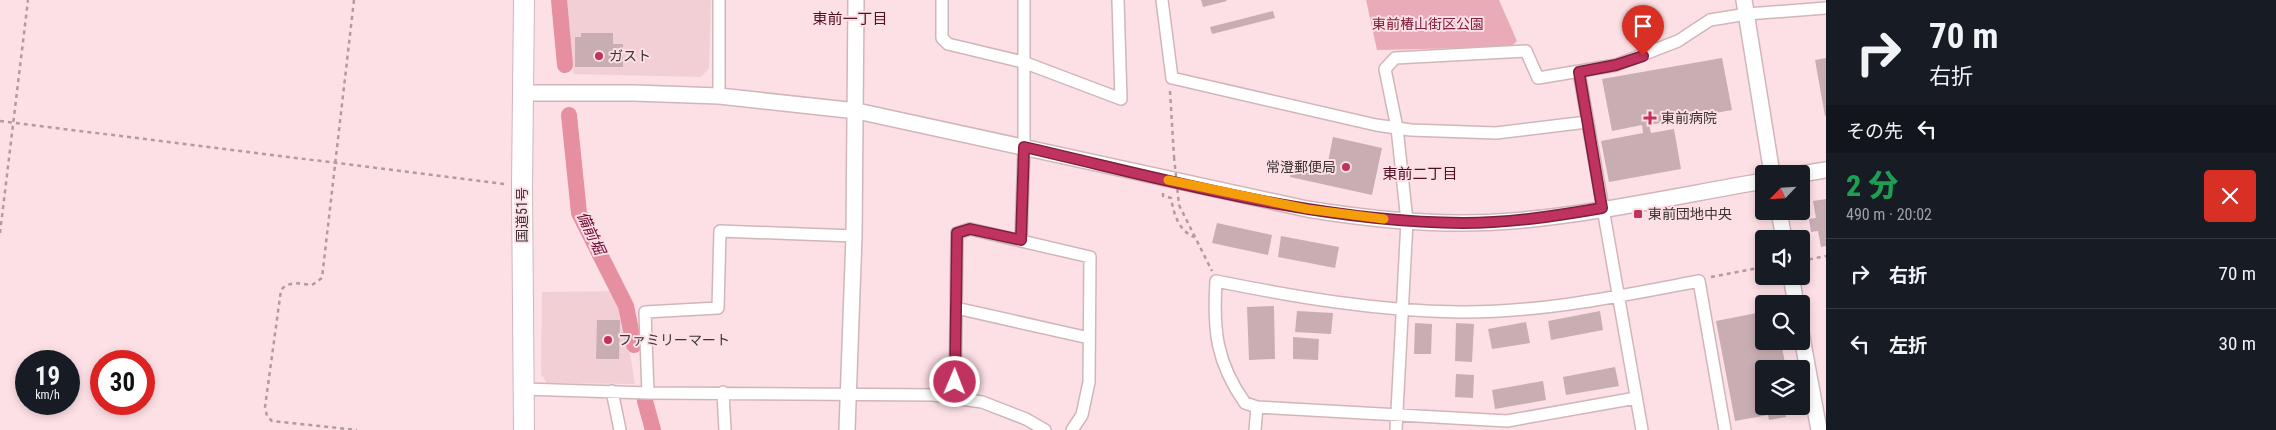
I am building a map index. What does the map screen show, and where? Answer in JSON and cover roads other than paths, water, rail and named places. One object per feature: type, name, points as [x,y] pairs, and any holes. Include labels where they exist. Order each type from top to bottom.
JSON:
[{"type":"highway","name":"国道51号","points":[[524,0],[522,187],[524,430]]},
{"type":"street","points":[[719,0],[719,96]]},
{"type":"street","points":[[847,430],[850,393],[854,236],[856,0]]},
{"type":"street","points":[[942,0],[942,38],[948,44],[1023,62],[1122,99],[1118,0]]},
{"type":"street","points":[[1021,240],[1024,147],[1024,0]]},
{"type":"street","points":[[1162,0],[1172,78],[1376,126],[1411,130],[1496,133],[1587,122]]},
{"type":"street","points":[[1396,430],[1407,221],[1397,128],[1385,69],[1395,58],[1526,52],[1538,78],[1616,65],[1656,51],[1678,41],[1710,20],[1745,7],[1826,8]]},
{"type":"street","points":[[1745,7],[1771,165]]},
{"type":"street","points":[[1579,72],[1642,430]]},
{"type":"street","points":[[524,93],[634,93],[719,96],[856,111],[1307,209],[1407,221],[1464,223],[1510,221],[1755,182]]},
{"type":"street","points":[[1810,173],[1826,170]]},
{"type":"street","points":[[955,397],[957,233],[970,229],[1090,257],[1089,382],[1082,416],[1072,430]]},
{"type":"street","points":[[648,393],[645,312],[718,308],[720,231],[854,236]]},
{"type":"street","points":[[1636,398],[1507,425],[1396,414],[1257,407],[1246,403],[1221,360],[1214,316],[1216,281],[1341,304],[1460,312],[1520,309],[1617,296],[1699,281],[1725,430]]},
{"type":"street","points":[[956,308],[1089,338]]},
{"type":"street","points":[[1804,350],[1819,430]]},
{"type":"street","points":[[524,389],[648,393],[850,393],[955,397],[982,402],[1026,419],[1045,430]]},
{"type":"street","points":[[612,391],[620,430]]},
{"type":"street","points":[[723,392],[725,430]]},
{"type":"street","points":[[1255,430],[1257,407]]},
{"type":"street","points":[[1021,430],[1026,419]]},
{"type":"waterway","name":"備前堀","points":[[559,0],[565,65]]},
{"type":"waterway","name":"備前堀","points":[[569,115],[579,213],[626,306],[634,345]]},
{"type":"waterway","name":"備前堀","points":[[645,401],[653,430]]},
{"type":"place","name":"ガスト","points":[[599,56]]},
{"type":"place","name":"東前病院","points":[[1650,118]]},
{"type":"place","name":"常澄郵便局","points":[[1346,167]]},
{"type":"place","name":"東前団地中央","points":[[1638,214]]},
{"type":"place","name":"ファミリーマート","points":[[608,340]]},
{"type":"district","name":"東前一丁目","points":[[850,19]]},
{"type":"district","name":"東前二丁目","points":[[1420,174]]},
{"type":"park label","name":"東前椿山街区公園","points":[[1428,24]]}]
